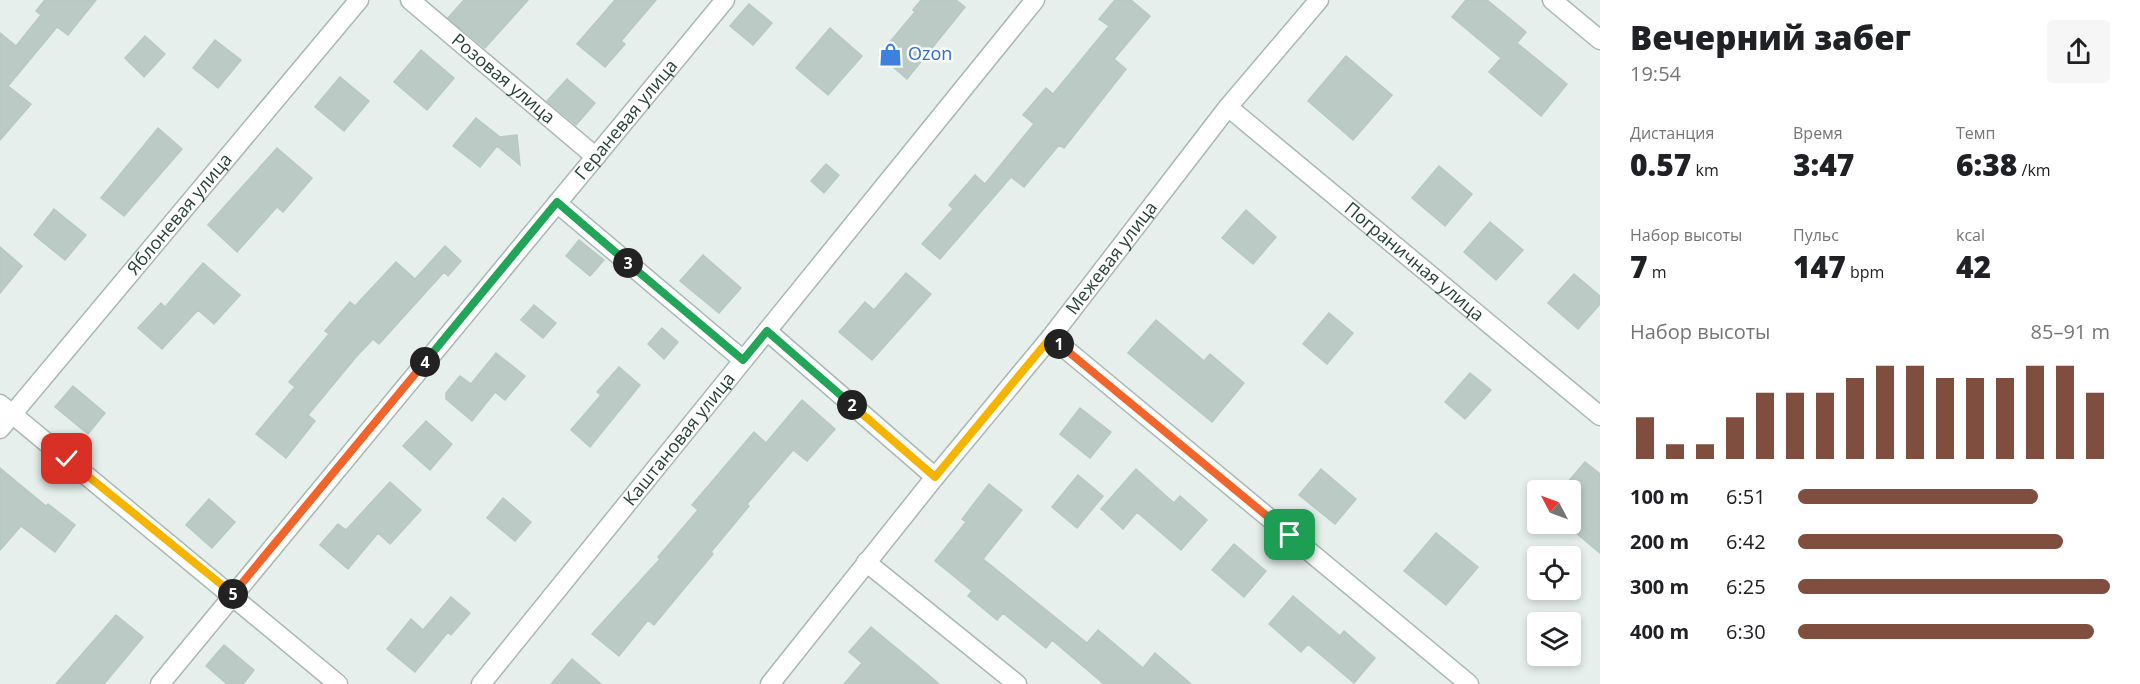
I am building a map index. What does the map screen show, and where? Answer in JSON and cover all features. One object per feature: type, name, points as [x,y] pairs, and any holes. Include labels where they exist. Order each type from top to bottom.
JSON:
[{"type":"street","name":"Яблоневая улица","points":[[0,429],[6,409],[359,0]]},
{"type":"street","name":"Розовая улица","points":[[410,0],[596,157]]},
{"type":"street","name":"Гераневая улица","points":[[160,684],[725,0]]},
{"type":"street","name":"Каштановая улица","points":[[481,684],[1035,0]]},
{"type":"street","name":"Межевая улица","points":[[770,684],[866,562],[1051,337],[1228,107],[1318,0]]},
{"type":"street","points":[[1552,0],[1600,40]]},
{"type":"street","name":"Пограничная улица","points":[[1228,107],[1600,416]]},
{"type":"street","points":[[557,202],[743,360]]},
{"type":"street","points":[[767,331],[935,477]]},
{"type":"street","points":[[1051,337],[1469,684]]},
{"type":"street","points":[[6,409],[338,684]]},
{"type":"street","points":[[866,562],[1017,684]]},
{"type":"building","points":[[45,0],[96,0],[68,35],[57,27],[8,86],[31,104],[0,140],[0,33],[16,46],[41,15],[36,11]]},
{"type":"building","points":[[464,0],[528,0],[485,48],[448,18]]},
{"type":"building","points":[[615,0],[656,0],[621,41],[625,44],[605,67],[577,44]]},
{"type":"building","points":[[921,0],[956,0],[965,7],[907,79],[879,55],[915,12],[913,10]]},
{"type":"building","points":[[1115,0],[1131,0],[1150,16],[1114,59],[1126,69],[1064,148],[1059,145],[1024,187],[1011,177],[940,259],[922,244],[953,209],[949,205],[975,175],[985,184],[1034,124],[1023,115],[1046,88],[1053,94],[1109,26],[1099,19]]},
{"type":"building","points":[[1466,0],[1487,0],[1526,32],[1517,43],[1567,84],[1541,116],[1489,72],[1501,58],[1452,17]]},
{"type":"building","points":[[749,4],[772,23],[753,45],[730,26]]},
{"type":"building","points":[[830,28],[862,56],[828,95],[796,68]]},
{"type":"building","points":[[145,36],[165,54],[144,77],[125,58]]},
{"type":"building","points":[[215,40],[241,60],[218,88],[193,68]]},
{"type":"building","points":[[421,50],[454,78],[427,110],[394,82]]},
{"type":"building","points":[[1346,56],[1392,95],[1353,140],[1308,101]]},
{"type":"building","points":[[340,77],[369,101],[344,131],[315,107]]},
{"type":"building","points":[[567,79],[595,103],[576,125],[547,101]]},
{"type":"building","points":[[476,118],[500,137],[517,135],[520,165],[497,146],[480,167],[453,146]]},
{"type":"building","points":[[158,128],[182,149],[124,216],[101,198]]},
{"type":"building","points":[[277,148],[312,178],[283,212],[277,207],[237,252],[208,225]]},
{"type":"building","points":[[826,164],[839,175],[824,193],[811,181]]},
{"type":"building","points":[[1439,166],[1472,194],[1445,226],[1412,198]]},
{"type":"building","points":[[54,209],[86,235],[65,260],[34,235]]},
{"type":"building","points":[[1246,210],[1276,237],[1253,264],[1222,238]]},
{"type":"building","points":[[1490,222],[1523,250],[1496,280],[1464,252]]},
{"type":"building","points":[[579,240],[604,260],[590,276],[566,256]]},
{"type":"building","points":[[445,246],[461,261],[448,276],[444,272],[379,344],[373,339],[356,357],[308,415],[315,421],[286,458],[256,434],[295,387],[289,382],[329,334],[325,331],[350,302],[355,306],[396,262],[415,279]]},
{"type":"building","points":[[0,247],[22,266],[0,293]]},
{"type":"building","points":[[703,255],[741,288],[719,313],[680,281]]},
{"type":"building","points":[[203,263],[240,295],[214,324],[198,310],[162,349],[138,328],[161,303],[165,307]]},
{"type":"building","points":[[906,273],[931,294],[872,360],[839,332],[865,302],[874,310]]},
{"type":"building","points":[[1574,274],[1600,296],[1600,304],[1578,329],[1548,303]]},
{"type":"building","points":[[534,305],[556,323],[543,338],[521,320]]},
{"type":"building","points":[[1329,313],[1353,333],[1327,364],[1303,344]]},
{"type":"building","points":[[1156,320],[1204,361],[1210,354],[1244,383],[1212,422],[1128,353]]},
{"type":"building","points":[[662,328],[678,342],[664,359],[648,344]]},
{"type":"building","points":[[496,353],[525,376],[505,400],[495,392],[472,421],[446,399],[446,393],[460,376],[471,384]]},
{"type":"building","points":[[619,367],[640,385],[590,447],[571,430],[601,395],[597,392]]},
{"type":"building","points":[[1470,373],[1491,390],[1465,419],[1445,402]]},
{"type":"building","points":[[73,386],[105,413],[88,434],[55,407]]},
{"type":"building","points":[[802,400],[835,429],[807,461],[793,450],[747,504],[749,506],[711,552],[713,554],[654,625],[648,620],[619,656],[592,634],[660,559],[658,557],[698,510],[692,505],[754,432],[766,443]]},
{"type":"building","points":[[1080,408],[1111,432],[1090,458],[1060,434]]},
{"type":"building","points":[[426,421],[452,444],[430,470],[403,446]]},
{"type":"building","points":[[1585,462],[1600,474],[1600,553],[1577,534],[1581,534],[1581,480],[1570,480]]},
{"type":"building","points":[[0,468],[46,506],[48,504],[75,525],[55,552],[21,526],[0,550]]},
{"type":"building","points":[[1136,469],[1174,503],[1180,496],[1207,520],[1181,550],[1137,512],[1123,529],[1101,509]]},
{"type":"building","points":[[1321,469],[1356,499],[1335,524],[1299,495]]},
{"type":"building","points":[[1078,475],[1103,496],[1077,528],[1052,507]]},
{"type":"building","points":[[390,482],[421,510],[390,544],[378,533],[348,569],[320,545],[338,524],[346,530]]},
{"type":"building","points":[[989,484],[1022,510],[983,559],[1087,643],[1098,630],[1143,668],[1155,653],[1191,684],[1104,684],[1052,640],[1046,648],[1003,613],[997,620],[968,596],[972,591],[935,561],[966,522],[962,519]]},
{"type":"building","points":[[503,498],[531,522],[515,541],[487,518]]},
{"type":"building","points":[[209,499],[235,522],[212,548],[186,525]]},
{"type":"building","points":[[1436,533],[1478,567],[1446,605],[1404,571]]},
{"type":"building","points":[[1234,544],[1266,571],[1244,597],[1212,570]]},
{"type":"building","points":[[1293,596],[1340,636],[1344,631],[1375,658],[1354,683],[1308,644],[1301,652],[1269,624]]},
{"type":"building","points":[[451,597],[470,613],[451,635],[448,632],[415,672],[387,649],[411,619],[423,630]]},
{"type":"building","points":[[116,615],[143,637],[104,684],[56,684]]},
{"type":"building","points":[[871,627],[939,684],[844,684],[862,663],[849,652]]},
{"type":"building","points":[[224,645],[254,670],[243,684],[227,684],[206,666]]},
{"type":"building","points":[[572,659],[601,684],[551,684]]},
{"type":"place","name":"Ozon","points":[[890,54]]},
{"type":"route","points":[[67,459],[232,595],[557,202],[743,360],[767,331],[935,477],[1051,337],[1290,535]]}]
